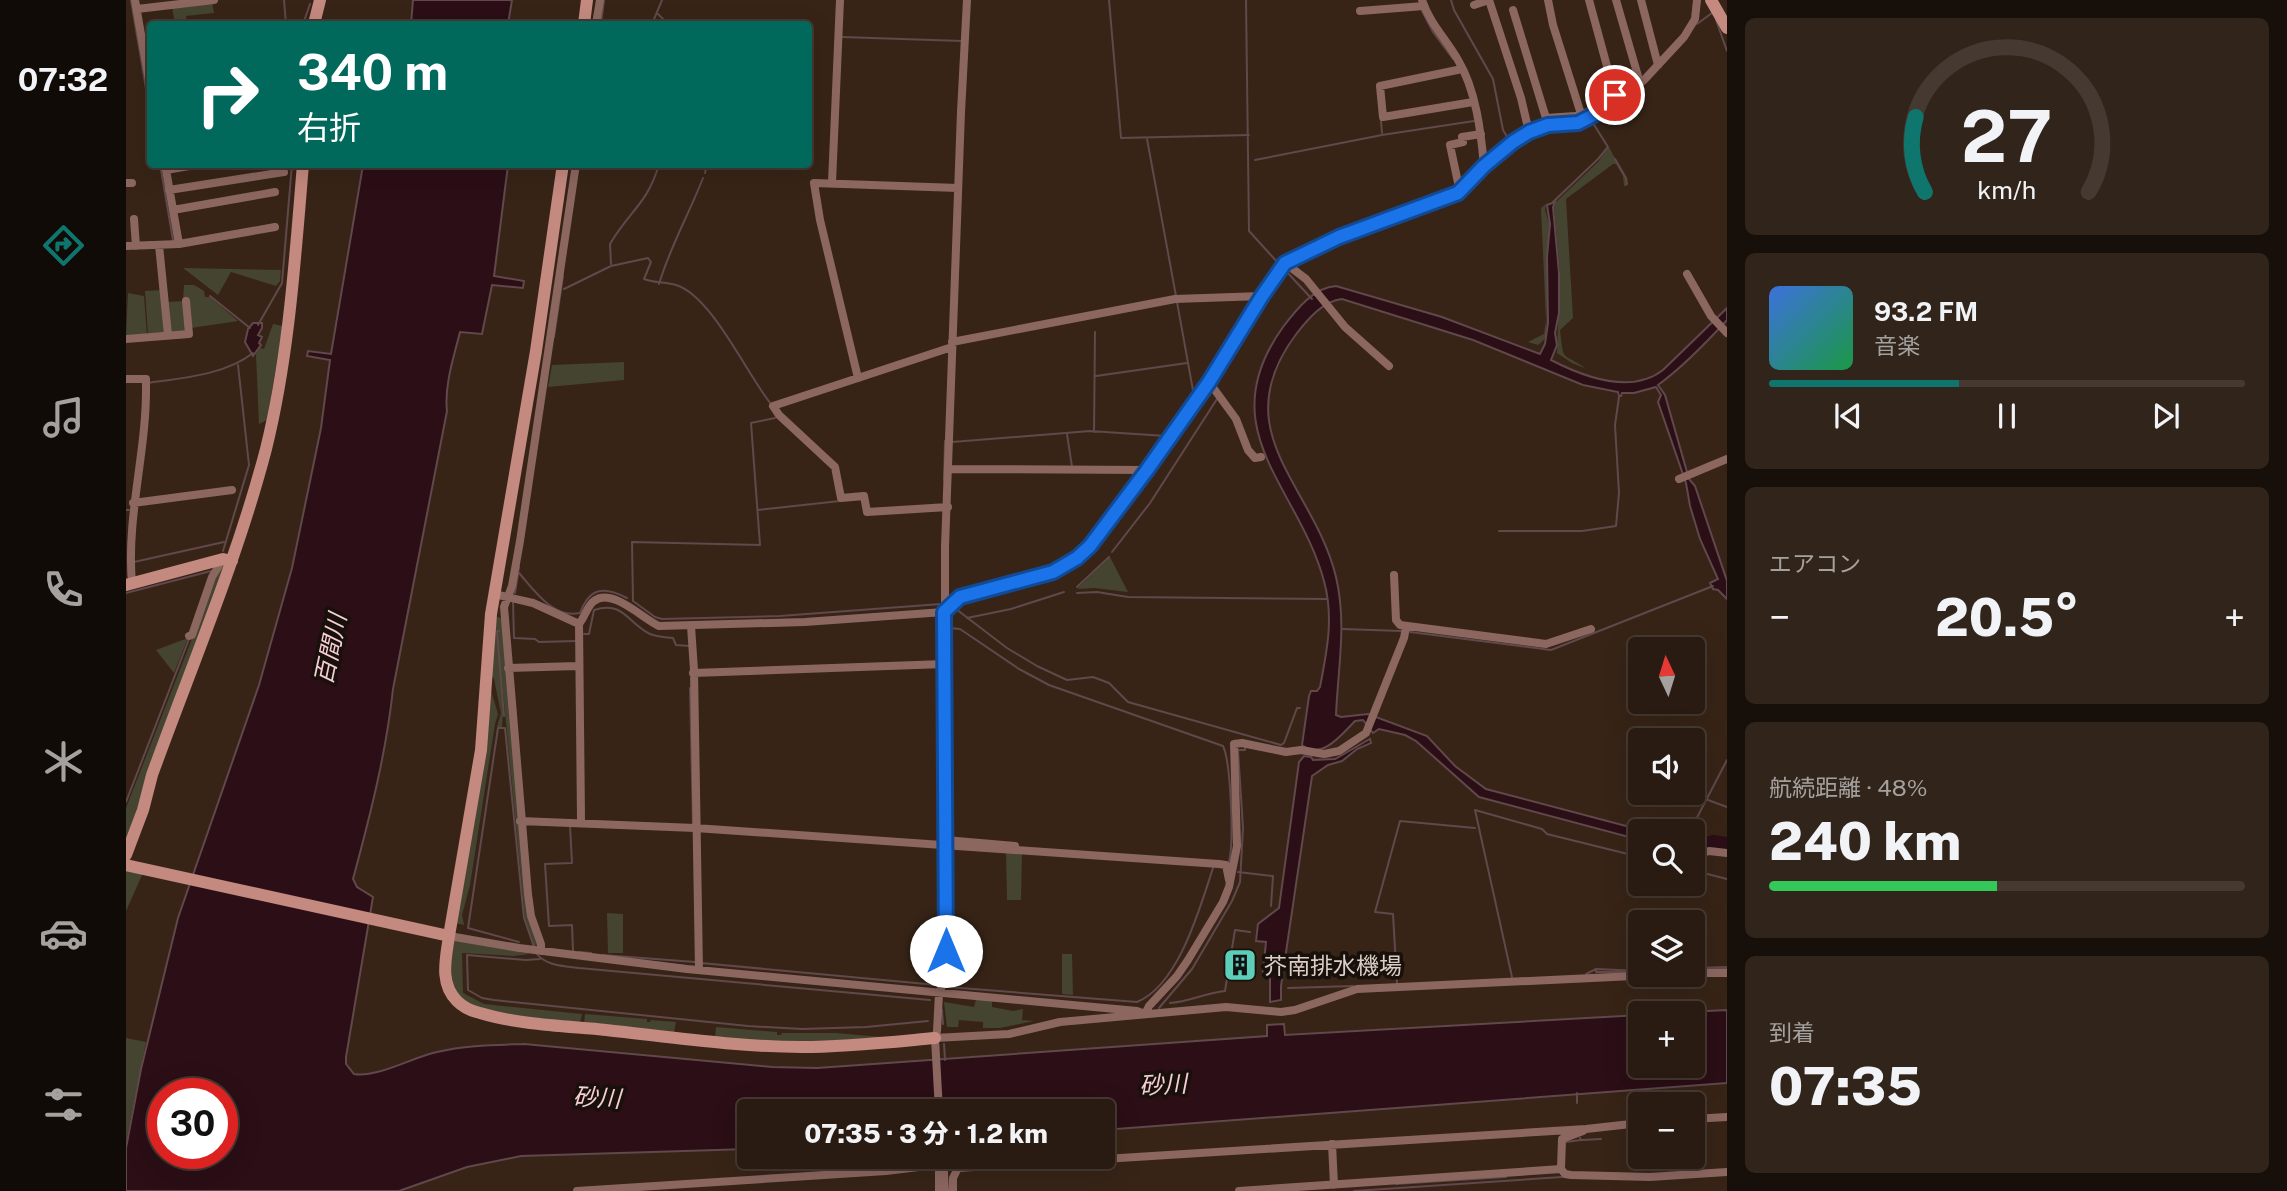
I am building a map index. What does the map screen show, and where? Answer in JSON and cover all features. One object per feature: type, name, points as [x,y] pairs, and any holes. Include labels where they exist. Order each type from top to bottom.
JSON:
[{"type":"street","points":[[147,50],[136,5],[214,0]]},
{"type":"street","points":[[315,21],[320,0]]},
{"type":"street","points":[[584,21],[587,0]]},
{"type":"street","points":[[596,21],[600,0]]},
{"type":"street","points":[[832,182],[841,0]]},
{"type":"street","points":[[938,1099],[935,1043],[939,994],[945,978],[942,612],[948,507],[950,346],[967,0]]},
{"type":"street","points":[[1474,5],[1489,0],[1521,98],[1528,130]]},
{"type":"street","points":[[1548,0],[1553,25],[1581,114]]},
{"type":"street","points":[[1588,0],[1617,103]]},
{"type":"street","points":[[1616,0],[1640,83]]},
{"type":"street","points":[[1641,0],[1658,65]]},
{"type":"street","points":[[1547,122],[1578,123],[1617,103],[1658,65],[1689,28],[1697,13],[1698,0]]},
{"type":"street","points":[[1711,0],[1727,27]]},
{"type":"street","points":[[1360,12],[1422,5],[1462,69],[1481,134],[1484,166]]},
{"type":"street","points":[[1513,10],[1547,122]]},
{"type":"street","points":[[1462,69],[1380,86],[1383,117],[1473,102]]},
{"type":"street","points":[[581,819],[577,666],[579,624],[592,602],[605,597],[629,606],[659,626],[817,622],[942,612],[960,597],[1044,575],[1077,558],[1097,538],[1209,382],[1283,266],[1320,245],[1460,192],[1484,166],[1528,130],[1547,122],[1591,111],[1595,115]]},
{"type":"street","points":[[1460,192],[1450,145],[1463,142],[1462,137],[1481,134]]},
{"type":"street","points":[[165,168],[179,244]]},
{"type":"street","points":[[303,168],[293,284],[266,446],[156,763],[128,862],[444,934],[537,950],[698,965],[939,994],[1137,1011],[1145,1014]]},
{"type":"street","points":[[562,168],[500,596],[491,614],[481,750],[444,934],[447,987],[458,1003],[468,1010],[482,1014],[544,1023],[763,1046],[830,1047],[935,1043],[1009,1034],[1060,1022],[1226,1007],[1281,1012],[1295,1010],[1357,989],[1628,976]]},
{"type":"street","points":[[500,596],[512,586],[520,541],[575,168]]},
{"type":"street","points":[[169,190],[284,172]]},
{"type":"street","points":[[858,378],[814,183],[958,188]]},
{"type":"street","points":[[173,210],[275,192]]},
{"type":"street","points":[[134,219],[136,246]]},
{"type":"street","points":[[126,246],[160,247],[275,227]]},
{"type":"street","points":[[160,247],[168,335]]},
{"type":"street","points":[[1283,266],[1306,279],[1359,340],[1389,366]]},
{"type":"street","points":[[1687,274],[1711,316],[1726,332]]},
{"type":"street","points":[[948,507],[867,512],[864,496],[841,498],[835,467],[779,415],[773,406],[950,346],[1176,298],[1262,296]]},
{"type":"street","points":[[126,338],[189,334],[186,301]]},
{"type":"street","points":[[126,379],[146,379],[135,503],[128,541],[129,584],[228,560]]},
{"type":"street","points":[[1209,382],[1236,419],[1248,450],[1255,458],[1261,457]]},
{"type":"street","points":[[1679,479],[1727,458]]},
{"type":"street","points":[[948,469],[1145,469]]},
{"type":"street","points":[[135,503],[232,490]]},
{"type":"street","points":[[190,636],[212,577],[228,560]]},
{"type":"street","points":[[1394,575],[1395,620],[1405,630],[1546,644],[1591,629]]},
{"type":"street","points":[[500,596],[533,603],[579,624]]},
{"type":"street","points":[[500,596],[504,607],[520,821],[531,915],[541,944],[537,950]]},
{"type":"street","points":[[691,626],[698,965]]},
{"type":"street","points":[[1145,1014],[1188,960],[1223,902],[1229,887],[1237,846],[1234,744],[1242,743],[1282,752],[1324,754],[1339,751],[1366,733],[1405,630]]},
{"type":"street","points":[[693,671],[942,664]]},
{"type":"street","points":[[508,668],[577,666]]},
{"type":"street","points":[[520,821],[945,843],[1226,865],[1229,887]]},
{"type":"street","points":[[945,843],[1019,846]]},
{"type":"street","points":[[1705,852],[1727,853]]},
{"type":"street","points":[[1705,973],[1727,973]]},
{"type":"street","points":[[1705,1118],[1727,1116]]},
{"type":"street","points":[[953,1191],[953,1178],[958,1168],[1628,1125]]},
{"type":"street","points":[[1586,1129],[1562,1139],[1562,1169],[1565,1174],[1650,1177],[1727,1172]]},
{"type":"street","points":[[1332,1144],[1335,1187]]},
{"type":"street","points":[[577,1191],[898,1169]]},
{"type":"street","points":[[939,1191],[941,1169]]},
{"type":"street","points":[[943,1169],[945,1191]]},
{"type":"street","points":[[1239,1191],[1335,1187],[1562,1169]]},
{"type":"shaded area","points":[[212,2],[214,13],[186,16],[187,21],[174,21],[172,7]]},
{"type":"shaded area","points":[[1609,147],[1626,179],[1627,186],[1624,186],[1623,176],[1616,164],[1613,164],[1566,199],[1573,318],[1560,330],[1561,341],[1565,356],[1587,369],[1557,353],[1560,273],[1554,207]]},
{"type":"shaded area","points":[[1546,204],[1549,223],[1546,338],[1538,345],[1528,342],[1544,334],[1546,320],[1541,208]]},
{"type":"shaded area","points":[[183,268],[281,270],[280,281],[276,286],[231,272],[218,295]]},
{"type":"shaded area","points":[[184,285],[194,285],[204,291],[205,297],[210,297],[238,321],[191,328],[183,300]]},
{"type":"shaded area","points":[[162,290],[164,333],[148,334],[145,291]]},
{"type":"shaded area","points":[[128,293],[144,296],[147,335],[126,336]]},
{"type":"shaded area","points":[[184,301],[186,331],[170,332],[167,302]]},
{"type":"shaded area","points":[[273,324],[283,326],[267,420],[259,424],[256,354],[260,348],[264,349]]},
{"type":"shaded area","points":[[624,362],[624,380],[548,387],[552,365]]},
{"type":"shaded area","points":[[1110,557],[1128,592],[1078,588]]},
{"type":"shaded area","points":[[222,567],[126,844],[126,808],[212,580]]},
{"type":"shaded area","points":[[496,617],[502,620],[515,774],[538,945],[534,946],[525,918],[497,630],[503,713],[502,727],[497,727],[501,713],[491,674]]},
{"type":"shaded area","points":[[188,638],[174,673],[156,650]]},
{"type":"shaded area","points":[[491,690],[498,714],[470,885],[462,915],[464,925],[455,923]]},
{"type":"shaded area","points":[[1006,852],[1022,852],[1021,900],[1007,900]]},
{"type":"shaded area","points":[[126,870],[143,873],[126,911]]},
{"type":"shaded area","points":[[607,913],[623,914],[623,953],[608,953]]},
{"type":"shaded area","points":[[455,940],[530,954],[514,956],[462,953],[463,993],[484,1004],[582,1014],[580,1023],[508,1015],[471,1004],[458,995],[451,983],[451,945]]},
{"type":"shaded area","points":[[1062,954],[1072,954],[1073,995],[1062,994]]},
{"type":"shaded area","points":[[976,999],[992,1000],[992,1007],[1013,1011],[1023,1009],[1022,1020],[1034,1021],[1000,1028],[983,1028],[983,1022],[959,1020],[958,1027],[947,1027],[944,1002],[974,1007]]},
{"type":"shaded area","points":[[585,1014],[647,1019],[647,1022],[676,1022],[674,1033],[584,1024]]},
{"type":"shaded area","points":[[716,1027],[777,1032],[777,1035],[835,1033],[894,1038],[783,1042],[715,1037]]},
{"type":"shaded area","points":[[126,1038],[146,1042],[126,1142]]},
{"type":"water","points":[[413,0],[512,0],[508,21],[411,21]]},
{"type":"water","points":[[362,168],[508,168],[494,276],[524,281],[523,288],[492,285],[482,334],[460,332],[450,371],[447,411],[393,689],[382,761],[353,879],[357,887],[373,897],[346,1057],[346,1064],[354,1074],[373,1073],[448,1050],[491,1045],[524,1044],[772,1067],[817,1068],[1267,1036],[1267,1025],[1284,1024],[1285,1035],[1628,1016],[1628,1078],[1705,1078],[1705,1011],[1727,1010],[1727,1083],[1115,1129],[1115,1099],[737,1099],[737,1149],[521,1156],[467,1167],[399,1191],[126,1191],[126,1148],[141,1069],[178,918],[259,685],[292,568],[321,428],[330,360],[307,356],[308,351],[331,354]]},
{"type":"water","points":[[1555,202],[1553,207],[1559,273],[1559,313],[1555,333],[1557,345],[1551,360],[1577,372],[1607,380],[1622,382],[1650,377],[1663,370],[1727,308],[1727,320],[1694,354],[1658,385],[1665,395],[1689,479],[1695,486],[1727,581],[1727,599],[1713,589],[1710,583],[1718,579],[1700,539],[1686,483],[1658,402],[1661,395],[1656,387],[1622,393],[1619,396],[1618,392],[1583,385],[1473,340],[1342,299],[1328,303],[1311,317],[1297,333],[1276,368],[1268,400],[1271,429],[1280,458],[1325,544],[1336,577],[1341,612],[1341,646],[1336,715],[1341,717],[1368,714],[1427,736],[1455,766],[1486,789],[1628,827],[1628,837],[1479,797],[1416,741],[1405,735],[1379,729],[1373,733],[1363,720],[1355,721],[1338,739],[1324,748],[1309,749],[1302,745],[1309,696],[1311,691],[1317,691],[1320,687],[1329,608],[1324,581],[1312,547],[1266,457],[1257,428],[1255,397],[1262,364],[1283,327],[1306,300],[1328,287],[1336,286],[1442,317],[1540,354],[1545,344],[1548,323],[1547,257],[1550,224],[1547,205]]},
{"type":"water","points":[[253,323],[262,323],[258,335],[262,337],[259,343],[261,345],[253,356],[245,342],[248,329]]},
{"type":"water","points":[[1370,739],[1371,743],[1312,776],[1281,1000],[1270,1002],[1270,973],[1263,972],[1266,942],[1256,941],[1258,924],[1279,908],[1299,762],[1304,756],[1313,760],[1335,759]]},
{"type":"waterway","points":[[131,0],[147,94]]},
{"type":"waterway","points":[[284,0],[286,21]]},
{"type":"waterway","points":[[601,21],[604,0]]},
{"type":"waterway","points":[[653,21],[662,0]]},
{"type":"waterway","points":[[1109,0],[1121,138],[1249,135]]},
{"type":"waterway","points":[[1246,0],[1249,231],[1279,264]]},
{"type":"waterway","points":[[1451,0],[1493,79],[1503,130],[1509,140],[1523,131]]},
{"type":"waterway","points":[[304,21],[310,4]]},
{"type":"waterway","points":[[1422,11],[1433,32],[1453,59]]},
{"type":"waterway","points":[[1697,24],[1712,13]]},
{"type":"waterway","points":[[658,14],[665,21]]},
{"type":"waterway","points":[[1716,20],[1727,51]]},
{"type":"waterway","points":[[842,37],[962,41]]},
{"type":"waterway","points":[[1605,114],[1618,107]]},
{"type":"waterway","points":[[1553,202],[1608,147],[1591,120]]},
{"type":"waterway","points":[[1381,121],[1382,133]]},
{"type":"waterway","points":[[1255,160],[1382,135],[1474,121]]},
{"type":"waterway","points":[[1147,139],[1176,296]]},
{"type":"waterway","points":[[1615,159],[1627,184]]},
{"type":"waterway","points":[[161,168],[173,240]]},
{"type":"waterway","points":[[258,325],[282,283],[292,168]]},
{"type":"waterway","points":[[611,264],[610,244],[649,189],[658,168]]},
{"type":"waterway","points":[[705,173],[706,168]]},
{"type":"waterway","points":[[659,284],[703,178]]},
{"type":"waterway","points":[[564,289],[611,266],[648,258],[651,262],[644,279],[676,285],[703,304],[771,404]]},
{"type":"waterway","points":[[1285,270],[1312,299]]},
{"type":"waterway","points":[[554,337],[563,276]]},
{"type":"waterway","points":[[210,296],[250,328]]},
{"type":"waterway","points":[[1177,302],[1194,396]]},
{"type":"waterway","points":[[1094,432],[1095,332]]},
{"type":"waterway","points":[[148,383],[216,371],[253,353]]},
{"type":"waterway","points":[[1096,376],[1187,363]]},
{"type":"waterway","points":[[223,551],[249,465],[238,365]]},
{"type":"waterway","points":[[1499,531],[1582,531],[1616,526],[1619,493],[1615,425],[1619,397]]},
{"type":"waterway","points":[[1112,552],[1150,503],[1217,399]]},
{"type":"waterway","points":[[775,418],[751,423],[760,545],[632,542],[633,601],[662,619],[780,616],[941,604]]},
{"type":"waterway","points":[[952,442],[1090,431],[1166,436]]},
{"type":"waterway","points":[[1067,434],[1072,467]]},
{"type":"waterway","points":[[944,480],[945,441]]},
{"type":"waterway","points":[[758,510],[840,501]]},
{"type":"waterway","points":[[134,562],[224,542]]},
{"type":"waterway","points":[[1077,587],[1109,557]]},
{"type":"waterway","points":[[515,593],[519,567]]},
{"type":"waterway","points":[[126,593],[211,571]]},
{"type":"waterway","points":[[519,573],[545,602],[561,612],[580,613],[588,598],[599,591],[627,598]]},
{"type":"waterway","points":[[1410,632],[1551,650],[1713,586]]},
{"type":"waterway","points":[[967,618],[1011,609],[1064,592]]},
{"type":"waterway","points":[[1077,593],[1097,592],[1128,597],[1327,599]]},
{"type":"waterway","points":[[513,602],[514,638],[535,639],[539,642],[576,641]]},
{"type":"waterway","points":[[952,606],[1007,648],[1037,666],[1067,680],[1093,677],[1109,683],[1128,702],[1281,745],[1297,708],[1300,708]]},
{"type":"waterway","points":[[584,634],[589,634],[594,610],[612,608],[625,614],[650,634],[673,638],[676,645],[690,646]]},
{"type":"waterway","points":[[950,628],[960,629],[1019,669],[1049,685],[1223,746],[1231,803],[1229,862]]},
{"type":"waterway","points":[[1343,629],[1401,631]]},
{"type":"waterway","points":[[499,631],[504,716]]},
{"type":"waterway","points":[[126,802],[189,639]]},
{"type":"waterway","points":[[690,688],[693,826]]},
{"type":"waterway","points":[[504,728],[498,728],[468,928],[519,942]]},
{"type":"waterway","points":[[505,728],[524,918],[534,947]]},
{"type":"waterway","points":[[1159,1008],[1192,969],[1232,901],[1240,882],[1243,828],[1238,750],[1245,750],[1245,747]]},
{"type":"waterway","points":[[1696,819],[1727,760]]},
{"type":"waterway","points":[[1708,800],[1727,807]]},
{"type":"waterway","points":[[1512,977],[1475,810],[1542,829],[1547,834],[1628,854]]},
{"type":"waterway","points":[[1397,983],[1393,914],[1375,912],[1400,821],[1475,828]]},
{"type":"waterway","points":[[570,826],[572,863],[545,864],[549,926],[572,925],[573,951]]},
{"type":"waterway","points":[[1705,843],[1727,843]]},
{"type":"waterway","points":[[948,987],[1137,1002],[1152,993],[1176,962],[1194,923],[1213,868]]},
{"type":"waterway","points":[[1238,872],[1273,876],[1271,906]]},
{"type":"waterway","points":[[1705,873],[1727,879]]},
{"type":"waterway","points":[[1170,1003],[1225,991],[1235,930],[1250,932]]},
{"type":"waterway","points":[[579,952],[591,953]]},
{"type":"waterway","points":[[536,953],[550,963],[567,967],[930,1000]]},
{"type":"waterway","points":[[540,959],[467,955],[468,990],[482,998],[494,1000],[748,1026],[802,1029],[928,1021]]},
{"type":"waterway","points":[[603,955],[695,962]]},
{"type":"waterway","points":[[701,963],[937,985]]},
{"type":"waterway","points":[[1705,968],[1727,967]]},
{"type":"waterway","points":[[1705,969],[1727,968]]},
{"type":"waterway","points":[[1586,974],[1596,969],[1628,970]]},
{"type":"waterway","points":[[1596,970],[1628,972]]},
{"type":"waterway","points":[[1288,988],[1353,986]]},
{"type":"waterway","points":[[942,1010],[943,1024]]},
{"type":"waterway","points":[[944,1044],[945,1060]]},
{"type":"waterway","points":[[1577,1093],[1577,1103]]},
{"type":"waterway","points":[[1566,1142],[1581,1140],[1580,1138]]},
{"type":"waterway","points":[[1582,1140],[1601,1139]]},
{"type":"waterway","points":[[1396,1184],[1506,1177]]},
{"type":"waterway","points":[[1354,1191],[1562,1177]]},
{"type":"place","name":"芥南排水機場","points":[[1240,965]]},
{"type":"route","points":[[946,951],[944,612],[950,604],[960,597],[1053,572],[1077,558],[1090,546],[1209,382],[1285,263],[1339,237],[1458,193],[1484,166],[1529,132],[1548,125],[1576,124],[1617,103],[1615,95]]},
{"type":"water label","name":"百間川","points":[[330,649]]},
{"type":"water label","name":"砂川","points":[[1163,1084]]},
{"type":"water label","name":"砂川","points":[[597,1097]]}]
